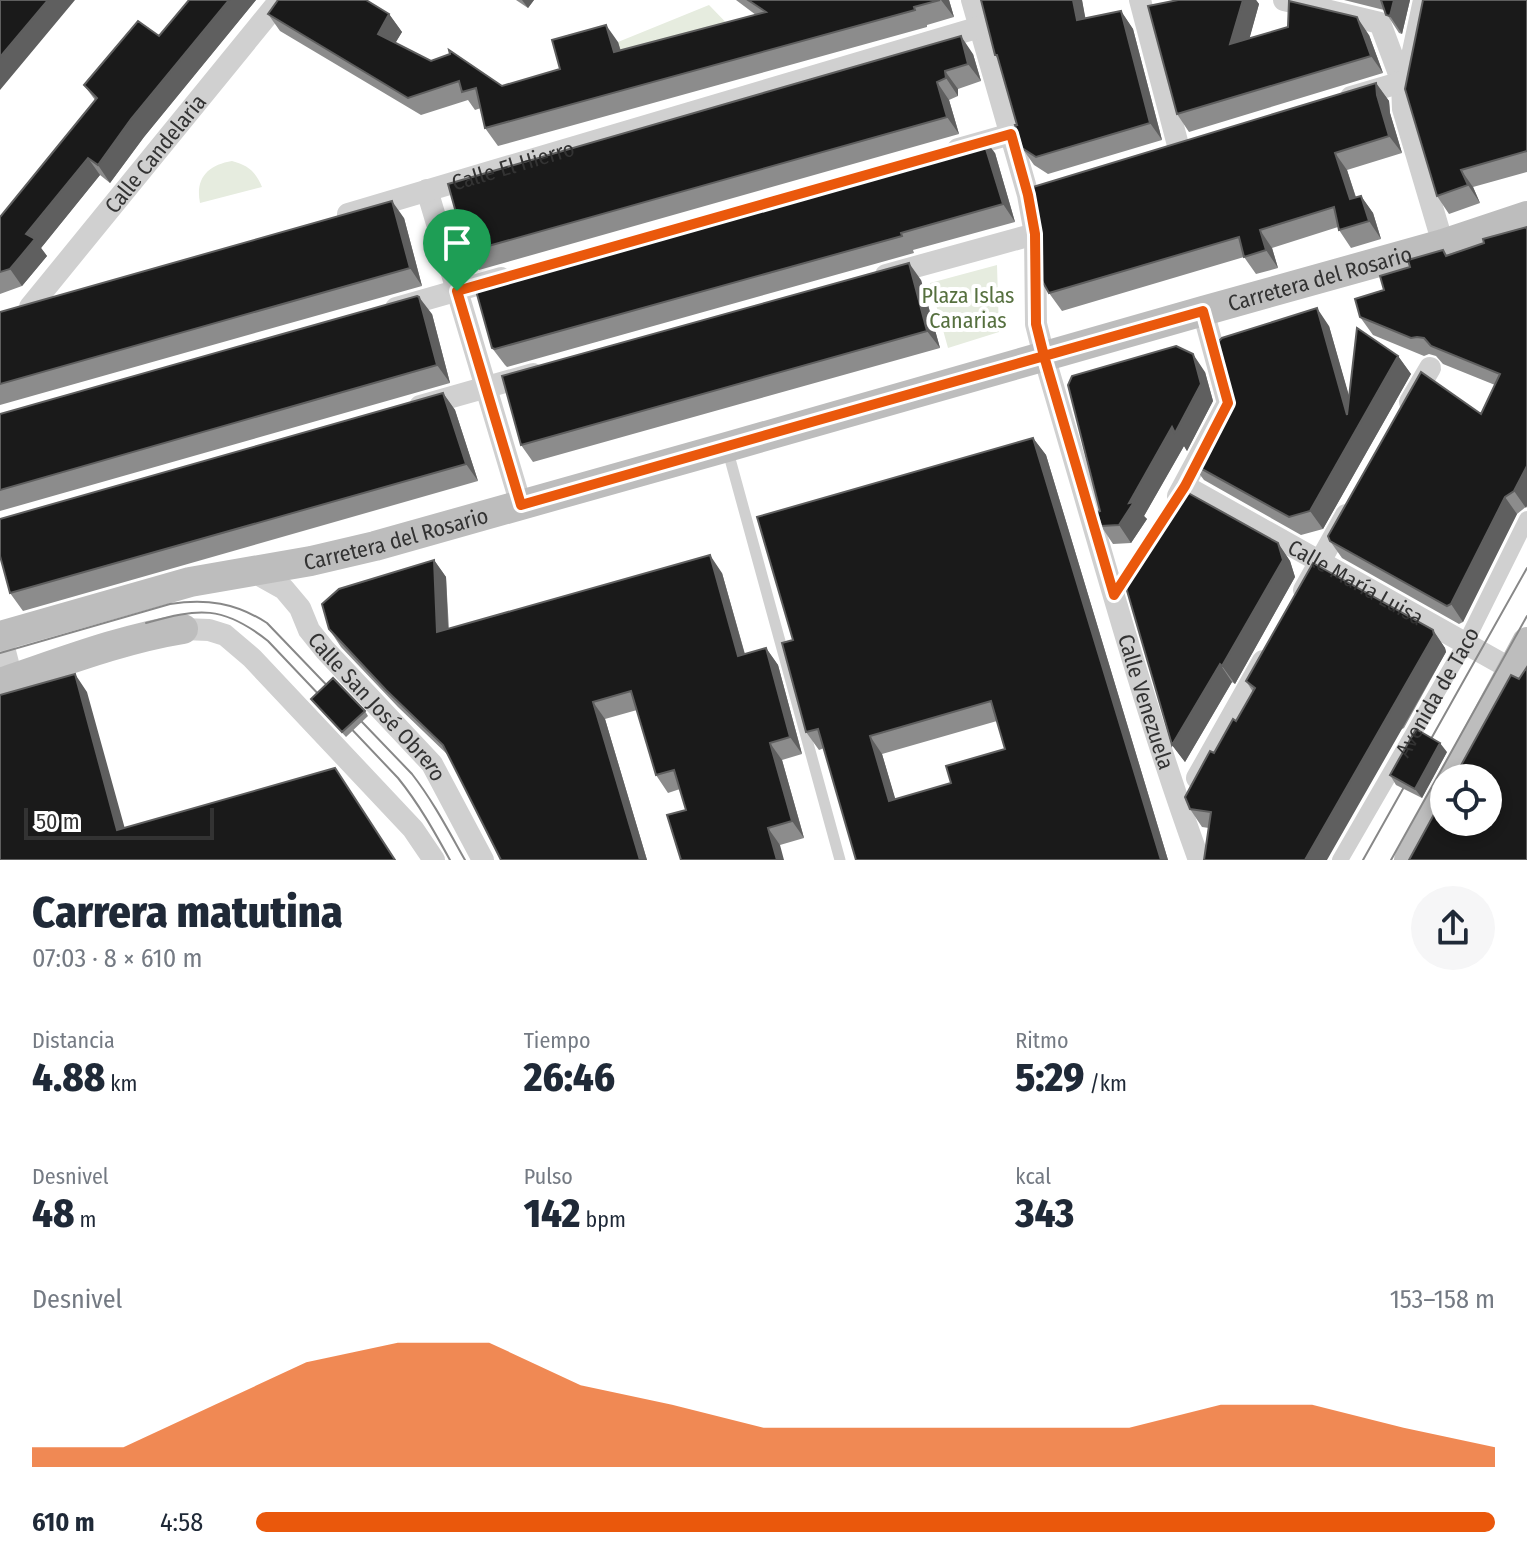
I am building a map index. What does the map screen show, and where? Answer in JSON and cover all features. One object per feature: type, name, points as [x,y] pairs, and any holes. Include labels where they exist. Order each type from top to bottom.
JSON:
[{"type":"main road","name":"Carretera del Rosario","points":[[0,634],[190,582],[311,561],[375,546],[1443,244],[1527,216]]},
{"type":"main road","points":[[1,683],[57,663],[162,632],[183,629]]},
{"type":"main road","points":[[1463,764],[1520,673],[1527,642]]},
{"type":"main road","points":[[1409,860],[1430,822]]},
{"type":"street","name":"Calle Candelaria","points":[[59,298],[23,309],[280,0]]},
{"type":"street","name":"Calle Venezuela","points":[[972,0],[1011,134],[1036,193],[1036,324],[1044,356],[1114,595],[1199,860]]},
{"type":"street","points":[[1140,0],[1179,149]]},
{"type":"street","points":[[1284,0],[1380,23],[1402,82],[1403,109],[1443,244]]},
{"type":"street","points":[[1402,82],[1412,56],[1424,0]]},
{"type":"street","name":"Calle El Hierro","points":[[322,221],[980,27]]},
{"type":"street","points":[[1328,104],[1402,82]]},
{"type":"street","points":[[934,156],[1011,134]]},
{"type":"street","points":[[427,190],[521,505]]},
{"type":"street","points":[[867,280],[1035,234]]},
{"type":"street","points":[[381,312],[518,273]]},
{"type":"street","points":[[1169,510],[1185,486],[1228,403],[1203,311]]},
{"type":"street","points":[[1398,423],[1430,368]]},
{"type":"street","points":[[395,413],[547,370]]},
{"type":"street","name":"Calle María Luisa","points":[[1185,486],[1520,673]]},
{"type":"street","points":[[1297,602],[1359,492]]},
{"type":"street","name":"Avenida de Taco","points":[[1340,860],[1465,644],[1527,519]]},
{"type":"street","points":[[1114,595],[1130,571]]},
{"type":"street","name":"Calle San José Obrero","points":[[254,572],[284,589],[300,608],[309,630],[325,650],[432,764],[483,860]]},
{"type":"street","points":[[183,629],[209,630],[225,635],[252,658],[413,829],[434,860]]},
{"type":"street","points":[[0,634],[8,663],[1,683]]},
{"type":"street","points":[[1180,808],[1273,643]]},
{"type":"lane","points":[[727,447],[840,860]]},
{"type":"green space","points":[[709,5],[741,38],[626,71],[618,42]]},
{"type":"green space","points":[[232,161],[251,170],[262,187],[200,203],[200,186],[205,174],[216,166]]},
{"type":"green space","name":"Plaza Islas Canarias","points":[[997,265],[999,332],[948,348],[930,283]]},
{"type":"building","points":[[0,0],[48,0],[0,57]]},
{"type":"building","points":[[189,0],[229,0],[131,119],[98,165],[88,158],[26,234],[35,239],[10,269],[0,272],[0,217],[97,98],[84,85],[138,21],[159,36]]},
{"type":"building","points":[[278,0],[366,0],[389,14],[378,34],[431,61],[450,54],[449,50],[502,86],[560,69],[552,40],[606,25],[614,52],[766,12],[748,0],[940,0],[914,7],[915,10],[485,128],[476,88],[462,92],[459,81],[408,98],[268,14]]},
{"type":"building","points":[[981,0],[1073,0],[1077,20],[1121,11],[1150,123],[1036,157],[1022,148]]},
{"type":"building","points":[[1178,0],[1243,0],[1230,44],[1288,27],[1289,1],[1357,17],[1371,56],[1177,114],[1148,6]]},
{"type":"building","points":[[1381,0],[1394,0],[1390,16],[1386,15]]},
{"type":"building","points":[[1423,0],[1527,0],[1527,151],[1461,170],[1468,185],[1437,196],[1405,89]]},
{"type":"building","points":[[961,36],[968,64],[945,71],[946,78],[937,82],[947,117],[467,252],[448,184]]},
{"type":"building","points":[[1376,83],[1389,136],[1335,153],[1350,199],[1361,196],[1369,221],[1339,230],[1334,207],[1260,230],[1266,250],[1244,257],[1239,237],[1049,293],[1041,279],[1033,187]]},
{"type":"building","points":[[982,136],[1003,204],[901,233],[902,236],[492,348],[473,280]]},
{"type":"building","points":[[392,201],[410,268],[0,384],[0,312]]},
{"type":"building","points":[[1527,227],[1527,466],[1514,491],[1505,497],[1451,604],[1447,606],[1330,541],[1328,536],[1421,372],[1481,414],[1500,374],[1431,346],[1424,338],[1411,338],[1360,317],[1355,299],[1384,290],[1380,276],[1410,267],[1408,260],[1443,250],[1446,256],[1484,243],[1483,239]]},
{"type":"building","points":[[909,263],[927,331],[521,445],[502,376]]},
{"type":"building","points":[[417,296],[437,365],[0,490],[0,414]]},
{"type":"building","points":[[1317,308],[1347,415],[1357,328],[1398,356],[1310,511],[1289,517],[1191,463],[1228,391],[1229,382],[1218,342],[1222,338]]},
{"type":"building","points":[[1176,346],[1193,354],[1201,384],[1175,433],[1172,427],[1119,525],[1101,526],[1097,512],[1100,511],[1068,385],[1072,376]]},
{"type":"building","points":[[443,393],[466,464],[10,593],[0,556],[0,519]]},
{"type":"building","points":[[1033,438],[1161,860],[856,860],[818,729],[806,732],[782,643],[793,640],[757,517]],"holes":[[[991,701],[1005,749],[946,766],[951,783],[889,801],[870,736]]]},
{"type":"building","points":[[1181,489],[1278,543],[1283,560],[1172,745],[1123,577],[1175,491]]},
{"type":"building","points":[[710,555],[738,656],[766,648],[790,737],[770,743],[792,821],[768,828],[777,860],[681,860],[667,815],[686,810],[674,770],[656,775],[631,691],[593,702],[640,860],[501,860],[443,745],[329,629],[322,604],[339,589],[434,560],[437,632]]},
{"type":"building","points":[[1313,563],[1433,630],[1434,635],[1305,860],[1204,860],[1211,812],[1190,809],[1185,797],[1210,751],[1214,753],[1255,688],[1246,681]]},
{"type":"building","points":[[1527,667],[1527,860],[1409,860],[1430,822],[1430,836],[1502,836],[1502,764],[1462,764],[1511,675],[1519,679]]},
{"type":"building","points":[[75,674],[117,830],[335,768],[395,860],[0,860],[0,695]]},
{"type":"building","points":[[333,678],[365,711],[342,732],[311,699]]},
{"type":"building","points":[[1416,729],[1440,743],[1415,789],[1390,775]]},
{"type":"tram line","points":[[1363,860],[1527,568]]},
{"type":"tram line","points":[[0,653],[170,604],[208,602],[244,611],[267,623],[412,774],[434,805],[465,860]]},
{"type":"tram line","points":[[146,623],[181,614],[210,613],[237,621],[268,641],[398,778],[450,860]]},
{"type":"tram line","points":[[1391,860],[1527,616]]},
{"type":"route","points":[[457,291],[521,505],[727,447],[1044,356],[1203,311],[1228,403],[1185,486],[1114,595],[1044,356],[1036,324],[1035,234],[1011,134],[457,291]]}]
